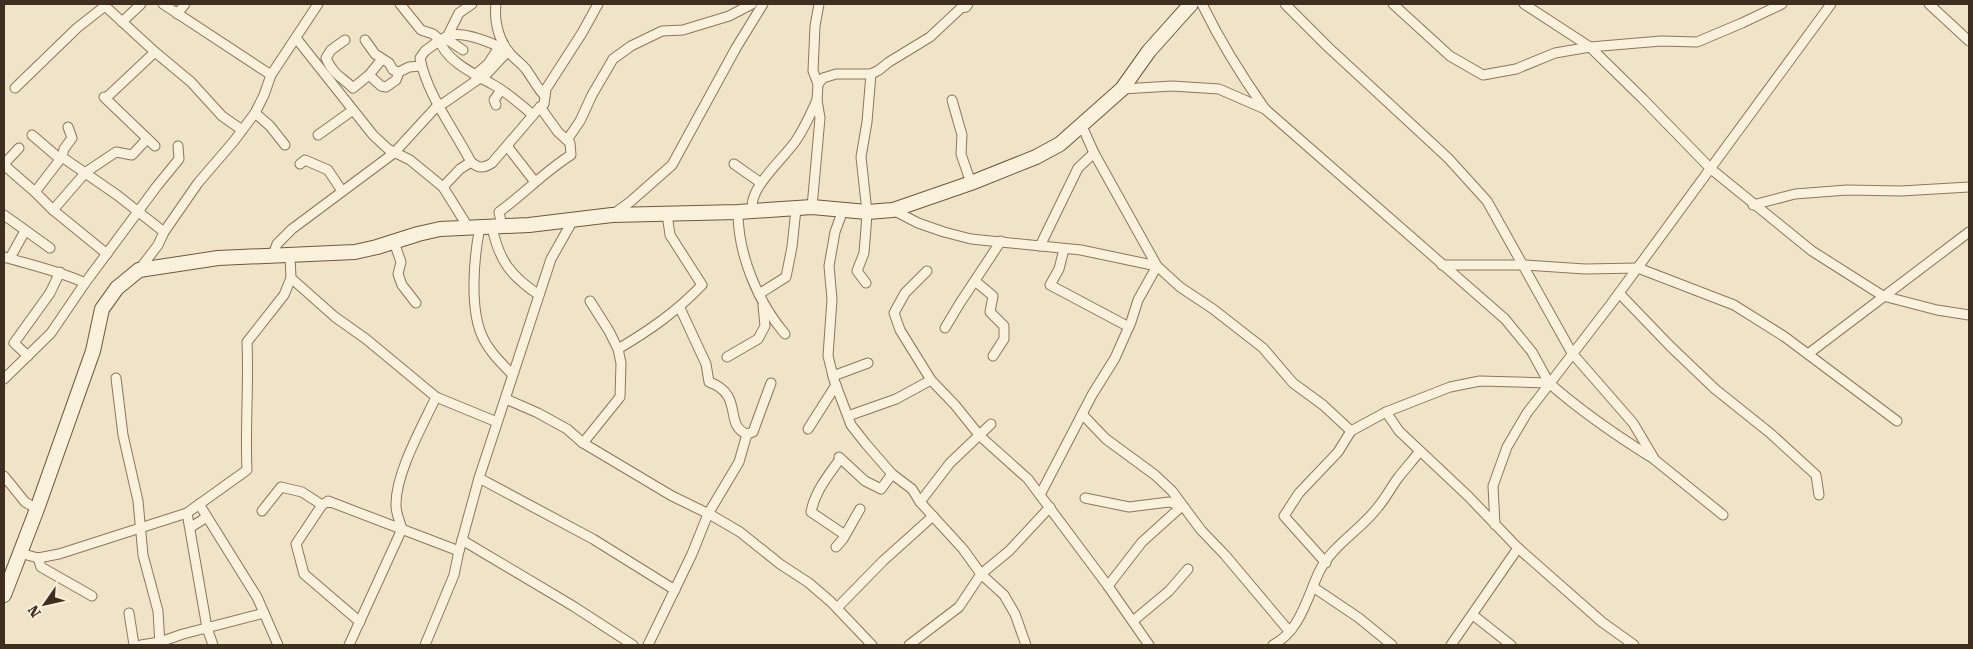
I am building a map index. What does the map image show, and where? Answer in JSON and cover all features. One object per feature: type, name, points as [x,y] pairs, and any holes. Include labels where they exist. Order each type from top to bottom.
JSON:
[{"type":"main road","points":[[4,595],[37,509],[93,351],[102,309],[117,288],[139,270],[218,258],[355,252],[433,231],[573,220],[612,215],[738,212],[812,207],[867,212],[892,210],[971,183],[1036,157],[1060,144],[1122,89],[1148,51],[1191,4]]},
{"type":"street","points":[[122,22],[141,4]]},
{"type":"street","points":[[162,4],[271,75]]},
{"type":"street","points":[[177,14],[185,4]]},
{"type":"street","points":[[139,270],[158,245],[164,232],[198,183],[255,113],[271,75],[318,4]]},
{"type":"street","points":[[400,4],[421,30],[444,38],[463,50]]},
{"type":"street","points":[[472,4],[459,13],[444,38],[444,51],[479,78],[501,90],[533,115]]},
{"type":"street","points":[[496,4],[494,16],[504,49]]},
{"type":"street","points":[[546,96],[540,92],[524,67],[504,49],[475,38],[458,35],[444,38],[424,51],[420,58],[421,66],[438,105],[471,162],[477,167],[486,167],[544,104],[546,96],[546,89],[582,34],[598,4]]},
{"type":"street","points":[[567,140],[580,121],[592,95],[613,59],[630,46],[662,31],[683,30],[729,16],[752,4]]},
{"type":"street","points":[[612,215],[630,202],[672,165],[736,48],[764,4]]},
{"type":"street","points":[[812,207],[820,118],[817,100],[818,84],[813,71],[815,26],[819,4]]},
{"type":"street","points":[[818,84],[823,78],[836,74],[870,74],[930,37],[961,8],[968,4]]},
{"type":"street","points":[[1202,4],[1242,78],[1265,109],[1505,319],[1532,352],[1549,383],[1571,403],[1613,434],[1655,460],[1723,515]]},
{"type":"street","points":[[1284,4],[1448,158],[1488,201],[1572,353],[1633,423],[1655,460]]},
{"type":"street","points":[[1393,4],[1450,56],[1483,75],[1516,69],[1554,53],[1590,47],[1661,41],[1697,42],[1782,4]]},
{"type":"street","points":[[1524,4],[1590,47],[1711,170],[1812,251],[1883,296],[1937,310],[1969,315]]},
{"type":"street","points":[[1495,525],[1493,486],[1507,446],[1527,413],[1711,170],[1831,4]]},
{"type":"street","points":[[1929,4],[1969,41]]},
{"type":"street","points":[[15,88],[78,28],[105,6],[191,82],[222,116],[242,130]]},
{"type":"street","points":[[296,38],[373,136],[394,153],[410,160],[443,187],[486,227],[508,267],[523,284],[539,295]]},
{"type":"street","points":[[345,40],[331,50],[326,58],[337,76],[354,88],[369,75],[382,59]]},
{"type":"street","points":[[365,40],[375,54],[389,62],[393,70],[399,72]]},
{"type":"street","points":[[273,255],[277,244],[292,229],[394,153],[438,105],[444,103],[479,78],[504,49]]},
{"type":"street","points":[[155,52],[105,97],[155,146]]},
{"type":"street","points":[[369,75],[381,86],[386,87],[396,80],[399,72],[409,67],[421,66]]},
{"type":"street","points":[[866,283],[857,271],[864,254],[867,212],[862,157],[867,122],[870,74]]},
{"type":"street","points":[[1122,89],[1172,86],[1219,89],[1265,109]]},
{"type":"street","points":[[496,105],[494,100],[501,90]]},
{"type":"street","points":[[753,211],[754,200],[761,183],[797,140],[817,100]]},
{"type":"street","points":[[952,100],[962,135],[961,154],[971,183]]},
{"type":"street","points":[[512,374],[491,351],[482,337],[478,324],[474,274],[486,227],[499,212],[521,196],[554,166],[571,155],[570,143],[558,132],[540,107]]},
{"type":"street","points":[[318,135],[353,110]]},
{"type":"street","points":[[255,113],[270,126],[285,145]]},
{"type":"street","points":[[1082,126],[1094,153],[1157,266],[1180,287],[1212,308],[1263,348],[1293,383],[1323,405],[1351,431]]},
{"type":"street","points":[[35,192],[61,158],[64,149],[72,138],[68,127]]},
{"type":"street","points":[[32,135],[61,158],[86,172],[164,232]]},
{"type":"street","points":[[53,210],[86,172],[116,152],[132,155],[147,140]]},
{"type":"street","points":[[4,379],[51,333],[156,186],[179,159],[178,146]]},
{"type":"street","points":[[507,146],[535,182]]},
{"type":"street","points":[[20,148],[4,165],[53,210],[107,254]]},
{"type":"street","points":[[1040,246],[1078,168],[1094,153]]},
{"type":"street","points":[[300,164],[305,160],[328,170],[342,191]]},
{"type":"street","points":[[443,187],[460,169],[471,162]]},
{"type":"street","points":[[734,164],[761,183]]},
{"type":"street","points":[[1753,205],[1795,194],[1846,190],[1901,191],[1969,187]]},
{"type":"street","points":[[761,297],[786,277],[792,247],[796,209]]},
{"type":"street","points":[[843,210],[835,232],[829,266],[832,299],[828,356],[833,376],[851,425],[892,474],[912,488],[920,502],[963,549],[981,574],[1004,595],[1015,614],[1026,645]]},
{"type":"street","points":[[892,210],[918,223],[971,239],[1081,250],[1157,266]]},
{"type":"street","points":[[738,212],[738,225],[753,279],[774,321],[785,334]]},
{"type":"street","points":[[618,349],[680,308],[702,285],[670,235],[667,214]]},
{"type":"street","points":[[4,216],[50,248]]},
{"type":"street","points":[[425,645],[454,576],[479,478],[551,258],[573,220]]},
{"type":"street","points":[[25,231],[7,258],[47,271],[60,272],[85,283]]},
{"type":"street","points":[[1808,354],[1969,232]]},
{"type":"street","points":[[945,328],[1002,241]]},
{"type":"street","points":[[394,242],[401,262],[398,274],[402,284],[416,304]]},
{"type":"street","points":[[1064,248],[1059,269],[1050,286],[1129,327]]},
{"type":"street","points":[[20,553],[38,558],[59,554],[187,513],[247,470],[248,342],[284,295],[291,278],[290,256]]},
{"type":"street","points":[[1442,265],[1524,265],[1585,269],[1638,268],[1734,305],[1785,337],[1897,421]]},
{"type":"street","points":[[1040,495],[1082,414],[1115,358],[1129,327],[1138,300],[1157,266]]},
{"type":"street","points":[[927,271],[905,293],[894,313],[900,330],[932,380],[980,436],[1028,479],[1108,586],[1149,645]]},
{"type":"street","points":[[28,356],[14,343],[50,293],[60,272]]},
{"type":"street","points":[[291,278],[335,317],[366,339],[436,397],[497,422]]},
{"type":"street","points":[[975,281],[993,296],[990,312],[1004,326],[1004,339],[993,356]]},
{"type":"street","points":[[1619,293],[1714,388],[1770,433],[1816,475],[1819,495]]},
{"type":"street","points":[[727,357],[758,339],[765,326],[761,297]]},
{"type":"street","points":[[583,443],[620,397],[621,363],[618,349],[590,301]]},
{"type":"street","points":[[680,308],[706,364],[709,382],[718,385],[728,395],[734,410],[734,421],[740,431],[747,434],[753,432],[772,383]]},
{"type":"street","points":[[833,376],[868,363]]},
{"type":"street","points":[[116,378],[123,435],[138,500],[143,555],[158,611],[160,644]]},
{"type":"street","points":[[848,416],[896,399],[932,380]]},
{"type":"street","points":[[1326,562],[1284,516],[1299,493],[1338,452],[1351,431],[1386,412],[1450,387],[1480,381],[1549,383]]},
{"type":"street","points":[[808,429],[836,385]]},
{"type":"street","points":[[349,645],[402,528],[396,508],[397,490],[436,397]]},
{"type":"street","points":[[506,399],[538,413],[566,429],[583,443],[672,496],[740,532],[780,564],[809,582],[872,645]]},
{"type":"street","points":[[1386,412],[1399,432],[1468,496],[1518,548],[1602,622],[1634,645]]},
{"type":"street","points":[[1082,414],[1106,440],[1155,475],[1172,491],[1201,530],[1225,555],[1289,631]]},
{"type":"street","points":[[920,502],[950,463],[991,424]]},
{"type":"street","points":[[648,645],[675,590],[708,514],[739,462],[747,434]]},
{"type":"street","points":[[1273,645],[1283,640],[1295,624],[1320,571],[1337,547],[1378,508],[1397,479],[1420,451]]},
{"type":"street","points":[[845,535],[812,512],[813,502],[821,485],[839,458],[865,481],[880,489],[892,474]]},
{"type":"street","points":[[4,476],[25,502],[37,509]]},
{"type":"street","points":[[479,478],[593,539],[675,590]]},
{"type":"street","points":[[262,511],[281,487],[302,492],[322,505]]},
{"type":"street","points":[[1084,498],[1129,508],[1170,502],[1182,506]]},
{"type":"street","points":[[360,622],[304,574],[296,544],[322,505],[328,501],[402,528],[459,552]]},
{"type":"street","points":[[199,504],[257,597],[278,645]]},
{"type":"street","points":[[1108,586],[1142,542],[1182,506]]},
{"type":"street","points":[[909,645],[959,606],[981,574],[1009,551],[1050,507]]},
{"type":"street","points":[[836,547],[860,509]]},
{"type":"street","points":[[187,513],[207,628],[213,645]]},
{"type":"street","points":[[837,608],[883,561],[933,516]]},
{"type":"street","points":[[190,527],[207,518]]},
{"type":"street","points":[[462,540],[573,606],[632,645]]},
{"type":"street","points":[[1451,645],[1518,548]]},
{"type":"street","points":[[38,558],[41,567],[92,596]]},
{"type":"street","points":[[1133,621],[1170,591],[1188,569]]},
{"type":"street","points":[[1313,588],[1359,618],[1392,645]]},
{"type":"street","points":[[129,613],[134,645]]},
{"type":"street","points":[[141,645],[160,644],[207,628],[264,613]]},
{"type":"street","points":[[1473,615],[1511,645]]}]
